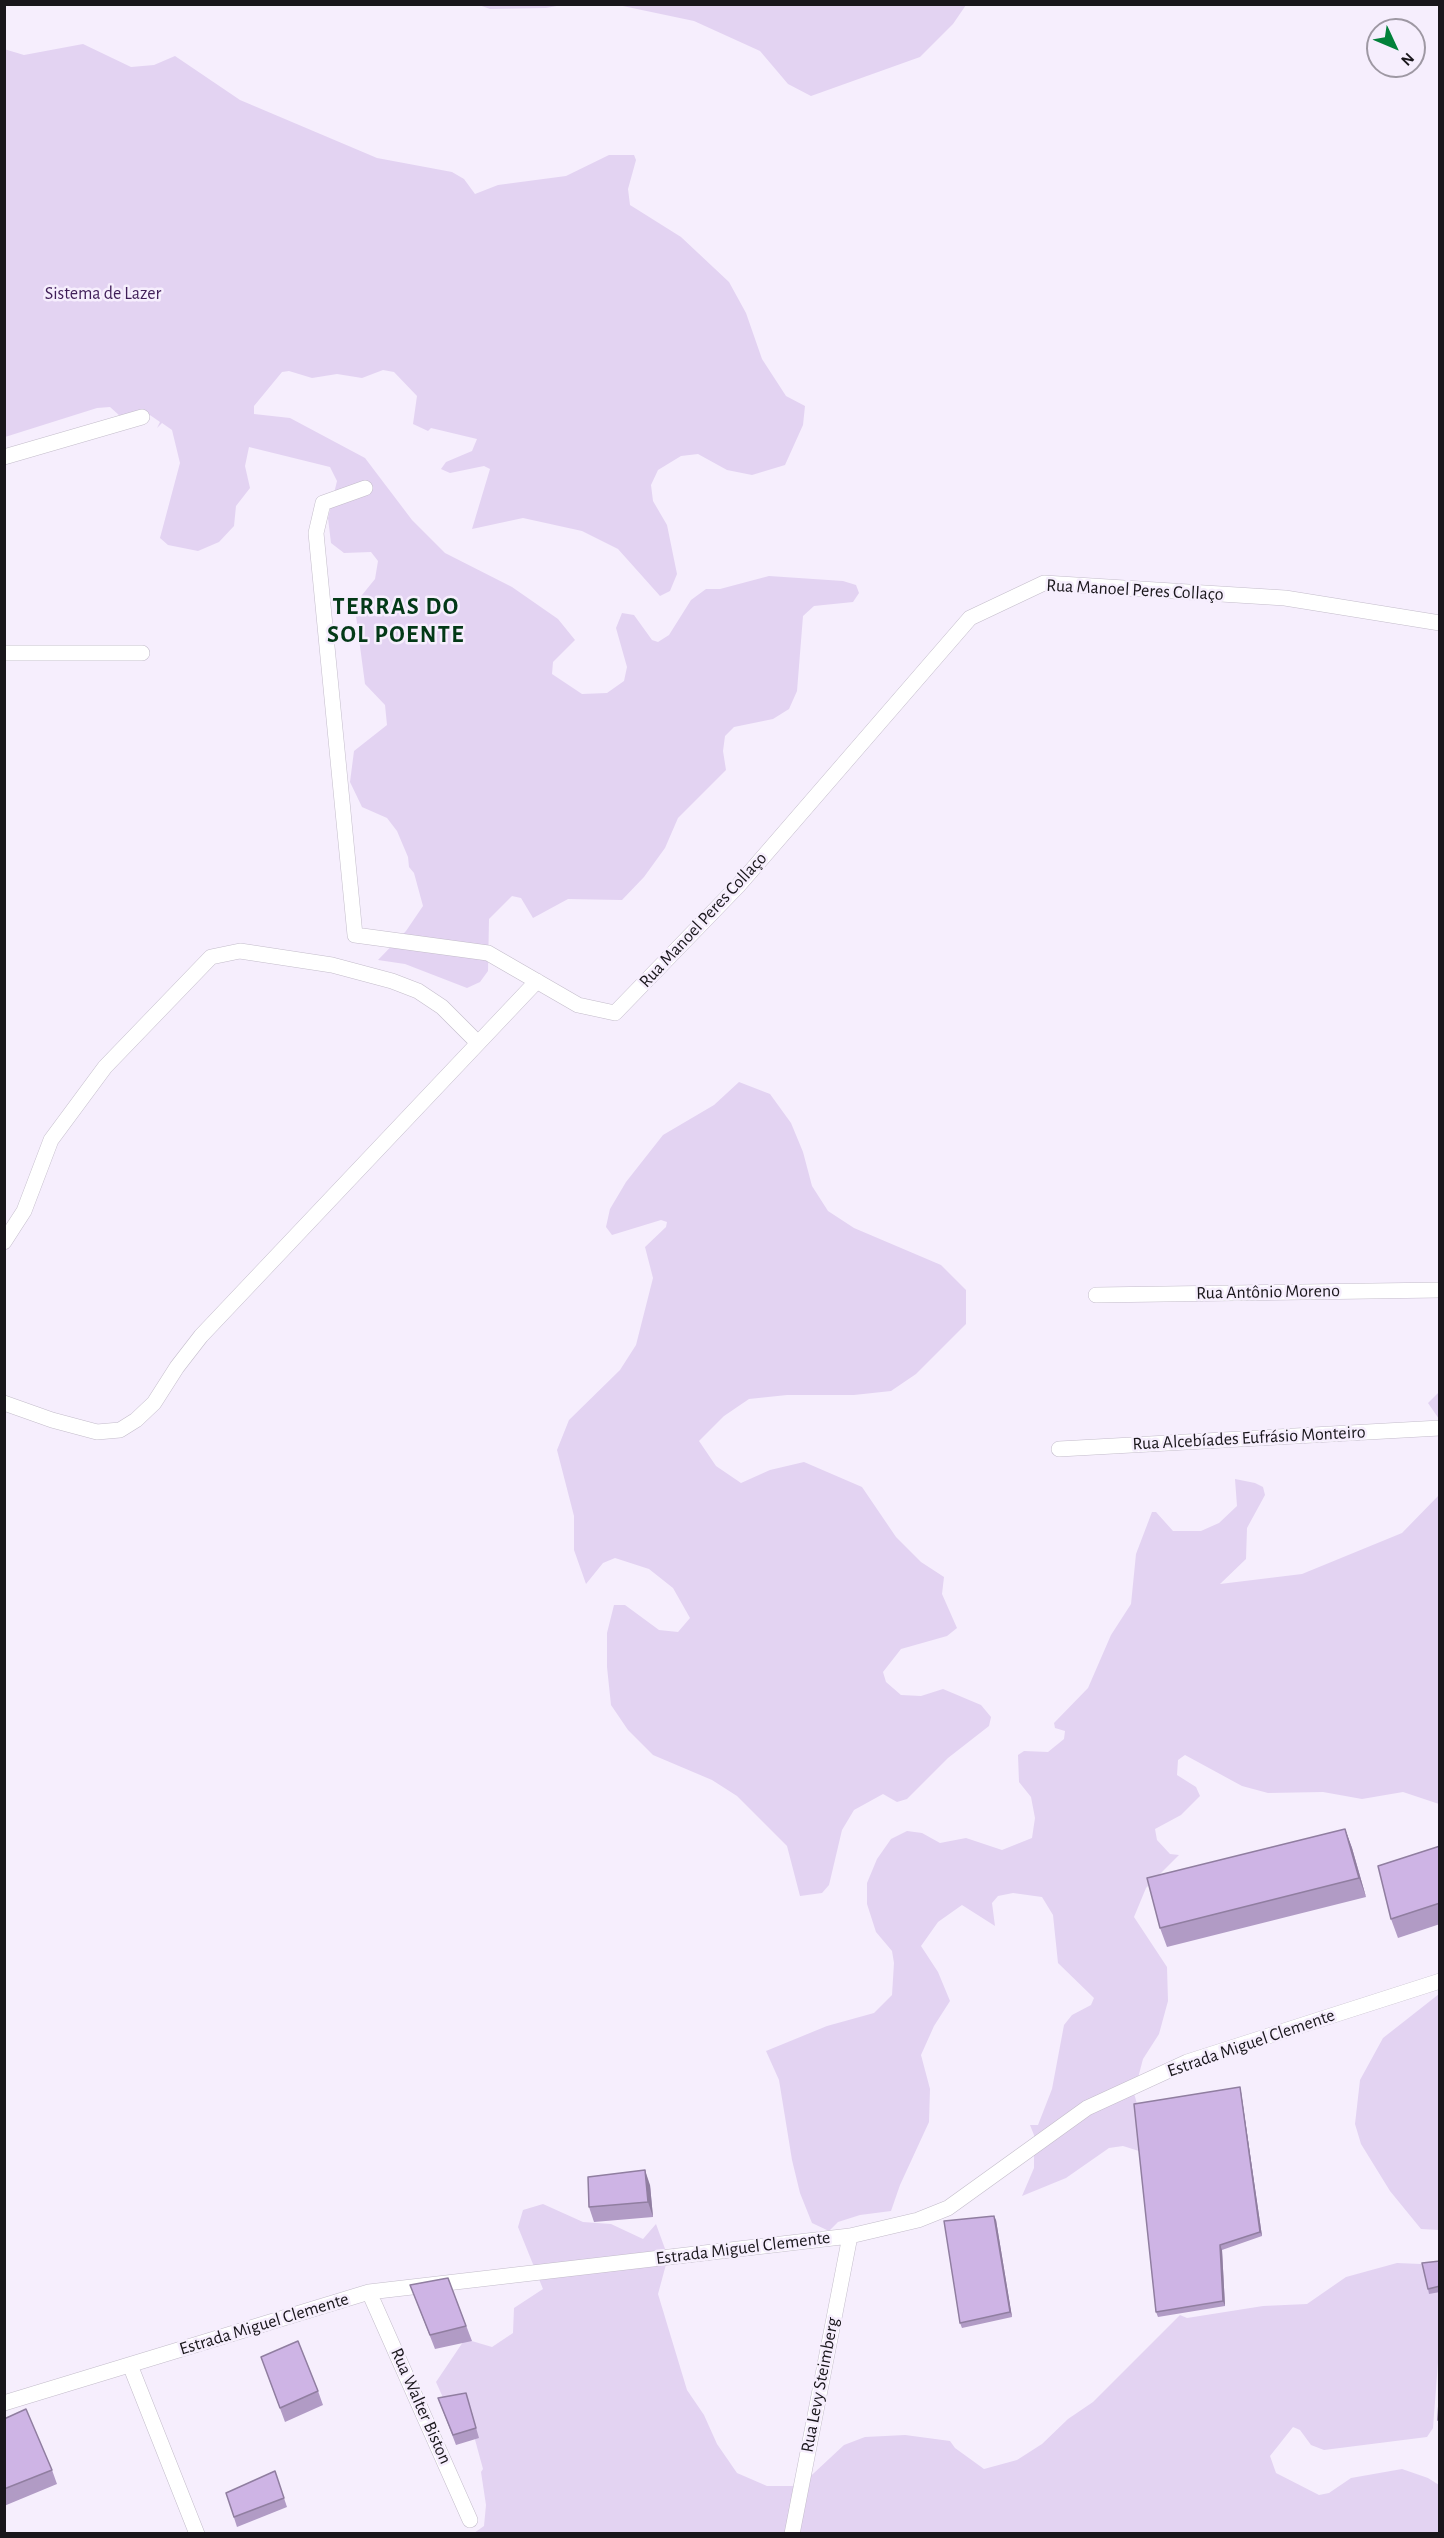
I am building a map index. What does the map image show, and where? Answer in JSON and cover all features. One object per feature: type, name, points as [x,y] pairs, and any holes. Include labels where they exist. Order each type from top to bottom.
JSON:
[{"type":"street","points":[[4,457],[142,417]]},
{"type":"street","name":"Rua Manoel Peres Collaço","points":[[365,488],[323,503],[316,533],[355,935],[488,953],[578,1005],[615,1013],[738,885],[970,618],[1044,583],[1285,598],[1440,623]]},
{"type":"street","points":[[4,653],[142,653]]},
{"type":"street","points":[[4,1242],[24,1211],[51,1140],[105,1066],[211,957],[240,951],[332,965],[392,981],[418,991],[442,1007],[478,1043]]},
{"type":"street","points":[[4,1403],[52,1420],[97,1432],[120,1430],[136,1420],[154,1403],[177,1366],[201,1336],[537,981]]},
{"type":"street","name":"Rua Antônio Moreno","points":[[1096,1294],[1440,1290]]},
{"type":"street","name":"Rua Alcebíades Eufrásio Monteiro","points":[[1059,1449],[1440,1428]]},
{"type":"street","name":"Estrada Miguel Clemente","points":[[4,2403],[369,2292],[850,2236],[918,2220],[948,2208],[1087,2108],[1187,2061],[1440,1981]]},
{"type":"street","name":"Rua Levy Steimberg","points":[[792,2534],[850,2236]]},
{"type":"street","name":"Rua Walter Biston","points":[[369,2292],[470,2520]]},
{"type":"street","points":[[130,2365],[197,2534]]},
{"type":"green space","points":[[966,4],[953,24],[920,57],[811,96],[788,84],[760,51],[694,21],[618,5]]},
{"type":"green space","points":[[479,5],[562,5],[546,8],[490,9]]},
{"type":"green space","name":"Sistema de Lazer","points":[[83,44],[131,67],[154,65],[175,56],[240,100],[377,158],[452,172],[464,179],[475,194],[498,185],[566,176],[609,155],[634,155],[636,160],[628,189],[630,205],[681,237],[729,282],[746,313],[762,359],[786,396],[805,406],[803,425],[785,465],[752,475],[727,470],[698,454],[681,456],[658,470],[651,485],[653,501],[667,525],[677,574],[670,591],[660,596],[618,549],[582,531],[523,518],[472,529],[490,469],[484,466],[450,473],[441,469],[446,462],[472,451],[477,439],[431,428],[428,431],[413,424],[417,396],[394,372],[383,370],[362,378],[337,374],[312,378],[289,371],[282,372],[254,406],[254,414],[290,418],[365,458],[412,520],[445,553],[512,587],[558,619],[575,640],[553,662],[552,674],[582,694],[607,693],[624,681],[627,667],[616,628],[622,613],[634,615],[652,640],[658,642],[669,635],[691,600],[706,589],[720,589],[769,576],[843,581],[856,585],[859,593],[853,602],[814,606],[803,616],[797,691],[789,709],[773,719],[734,727],[725,736],[723,751],[726,770],[678,818],[665,848],[644,877],[622,900],[568,899],[533,918],[521,898],[512,896],[489,919],[488,971],[480,982],[467,988],[405,964],[378,960],[406,931],[423,906],[414,873],[409,867],[408,857],[397,831],[387,818],[362,807],[350,782],[354,751],[387,725],[385,705],[365,684],[356,616],[358,600],[375,579],[378,561],[371,552],[344,553],[331,543],[328,518],[337,481],[330,467],[249,447],[245,466],[250,488],[236,506],[234,526],[219,542],[198,551],[168,545],[160,538],[180,463],[172,430],[162,423],[157,428],[160,422],[147,413],[120,416],[110,407],[97,408],[5,437],[4,49],[24,55]]},
{"type":"green space","points":[[739,1082],[770,1094],[791,1123],[803,1152],[812,1186],[828,1211],[854,1228],[941,1265],[966,1290],[966,1324],[916,1374],[891,1391],[854,1395],[787,1395],[749,1399],[724,1416],[699,1441],[716,1466],[741,1483],[770,1470],[804,1462],[862,1487],[896,1537],[921,1562],[944,1577],[942,1594],[957,1628],[947,1636],[901,1649],[883,1672],[886,1682],[901,1695],[921,1696],[943,1689],[981,1705],[991,1717],[989,1726],[948,1758],[907,1799],[897,1802],[883,1794],[854,1810],[842,1830],[829,1885],[822,1893],[800,1896],[787,1846],[737,1796],[712,1780],[653,1755],[628,1730],[611,1705],[607,1667],[607,1633],[614,1605],[625,1605],[659,1630],[678,1632],[690,1618],[673,1588],[649,1569],[615,1558],[603,1563],[586,1584],[574,1550],[574,1516],[557,1450],[569,1420],[620,1370],[636,1345],[653,1278],[645,1247],[666,1227],[667,1222],[661,1220],[612,1235],[606,1227],[610,1209],[626,1182],[663,1135],[714,1105]]},
{"type":"green space","points":[[1439,1392],[1439,1419],[1428,1403]]},
{"type":"green space","points":[[1235,1479],[1263,1487],[1265,1495],[1247,1528],[1246,1559],[1220,1584],[1302,1574],[1402,1533],[1439,1495],[1439,1804],[1403,1792],[1362,1799],[1323,1792],[1268,1793],[1242,1786],[1185,1755],[1178,1760],[1177,1775],[1196,1787],[1200,1796],[1181,1815],[1155,1829],[1157,1840],[1170,1854],[1179,1855],[1146,1888],[1134,1917],[1167,1967],[1168,2001],[1159,2034],[1143,2059],[1134,2093],[1143,2126],[1154,2135],[1139,2151],[1123,2146],[1109,2148],[1066,2178],[1022,2196],[1034,2168],[1034,2135],[1030,2125],[1038,2125],[1052,2089],[1064,2025],[1072,2015],[1091,2005],[1094,1998],[1058,1963],[1053,1915],[1042,1897],[1013,1893],[998,1896],[992,1903],[995,1926],[962,1905],[938,1922],[921,1946],[938,1972],[950,2001],[934,2026],[921,2055],[930,2089],[929,2122],[900,2185],[891,2211],[860,2215],[838,2222],[829,2231],[812,2223],[800,2193],[792,2160],[779,2080],[766,2051],[827,2026],[874,2013],[892,1995],[894,1963],[892,1951],[876,1932],[867,1904],[867,1883],[877,1859],[891,1839],[907,1831],[922,1833],[940,1843],[966,1838],[1002,1850],[1032,1838],[1035,1818],[1031,1797],[1019,1782],[1018,1755],[1024,1751],[1048,1752],[1064,1739],[1065,1731],[1055,1728],[1054,1723],[1088,1688],[1111,1635],[1131,1604],[1136,1554],[1152,1512],[1156,1512],[1173,1531],[1201,1531],[1219,1523],[1237,1506]]},
{"type":"green space","points":[[1439,1994],[1439,2230],[1421,2229],[1390,2191],[1361,2144],[1355,2124],[1360,2080],[1383,2038]]},
{"type":"green space","points":[[543,2204],[583,2222],[611,2224],[643,2239],[656,2224],[668,2257],[658,2294],[687,2390],[704,2415],[717,2444],[737,2473],[767,2486],[800,2486],[844,2445],[865,2437],[905,2435],[950,2441],[955,2448],[984,2469],[1017,2460],[1042,2444],[1068,2419],[1093,2402],[1180,2315],[1187,2318],[1263,2306],[1307,2304],[1346,2277],[1397,2263],[1421,2264],[1440,2269],[1439,2349],[1433,2428],[1427,2437],[1324,2450],[1311,2445],[1300,2430],[1293,2427],[1270,2456],[1276,2473],[1319,2495],[1329,2493],[1351,2478],[1402,2469],[1428,2478],[1439,2485],[1439,2533],[474,2533],[484,2526],[486,2505],[481,2472],[483,2469],[474,2436],[449,2411],[436,2382],[465,2339],[492,2347],[513,2333],[514,2308],[543,2289],[518,2227],[523,2210]]},
{"type":"building","points":[[1345,1829],[1359,1878],[1160,1928],[1147,1878]]},
{"type":"building","points":[[1440,1846],[1440,1903],[1391,1919],[1378,1866]]},
{"type":"building","points":[[1240,2087],[1260,2232],[1220,2245],[1223,2301],[1156,2312],[1134,2104]]},
{"type":"building","points":[[645,2170],[648,2202],[589,2207],[588,2177]]},
{"type":"building","points":[[994,2216],[1010,2312],[960,2323],[944,2221]]},
{"type":"building","points":[[1440,2261],[1440,2286],[1428,2289],[1422,2263]]},
{"type":"building","points":[[448,2278],[466,2326],[430,2335],[410,2285]]},
{"type":"building","points":[[298,2341],[318,2391],[280,2408],[261,2357]]},
{"type":"building","points":[[1440,2383],[1440,2421],[1438,2420]]},
{"type":"building","points":[[466,2393],[476,2428],[453,2435],[438,2398]]},
{"type":"building","points":[[26,2409],[52,2470],[4,2489],[4,2419]]},
{"type":"building","points":[[275,2471],[284,2498],[234,2517],[226,2493]]},
{"type":"district","name":"TERRAS DO SOL POENTE","points":[[396,621]]}]
